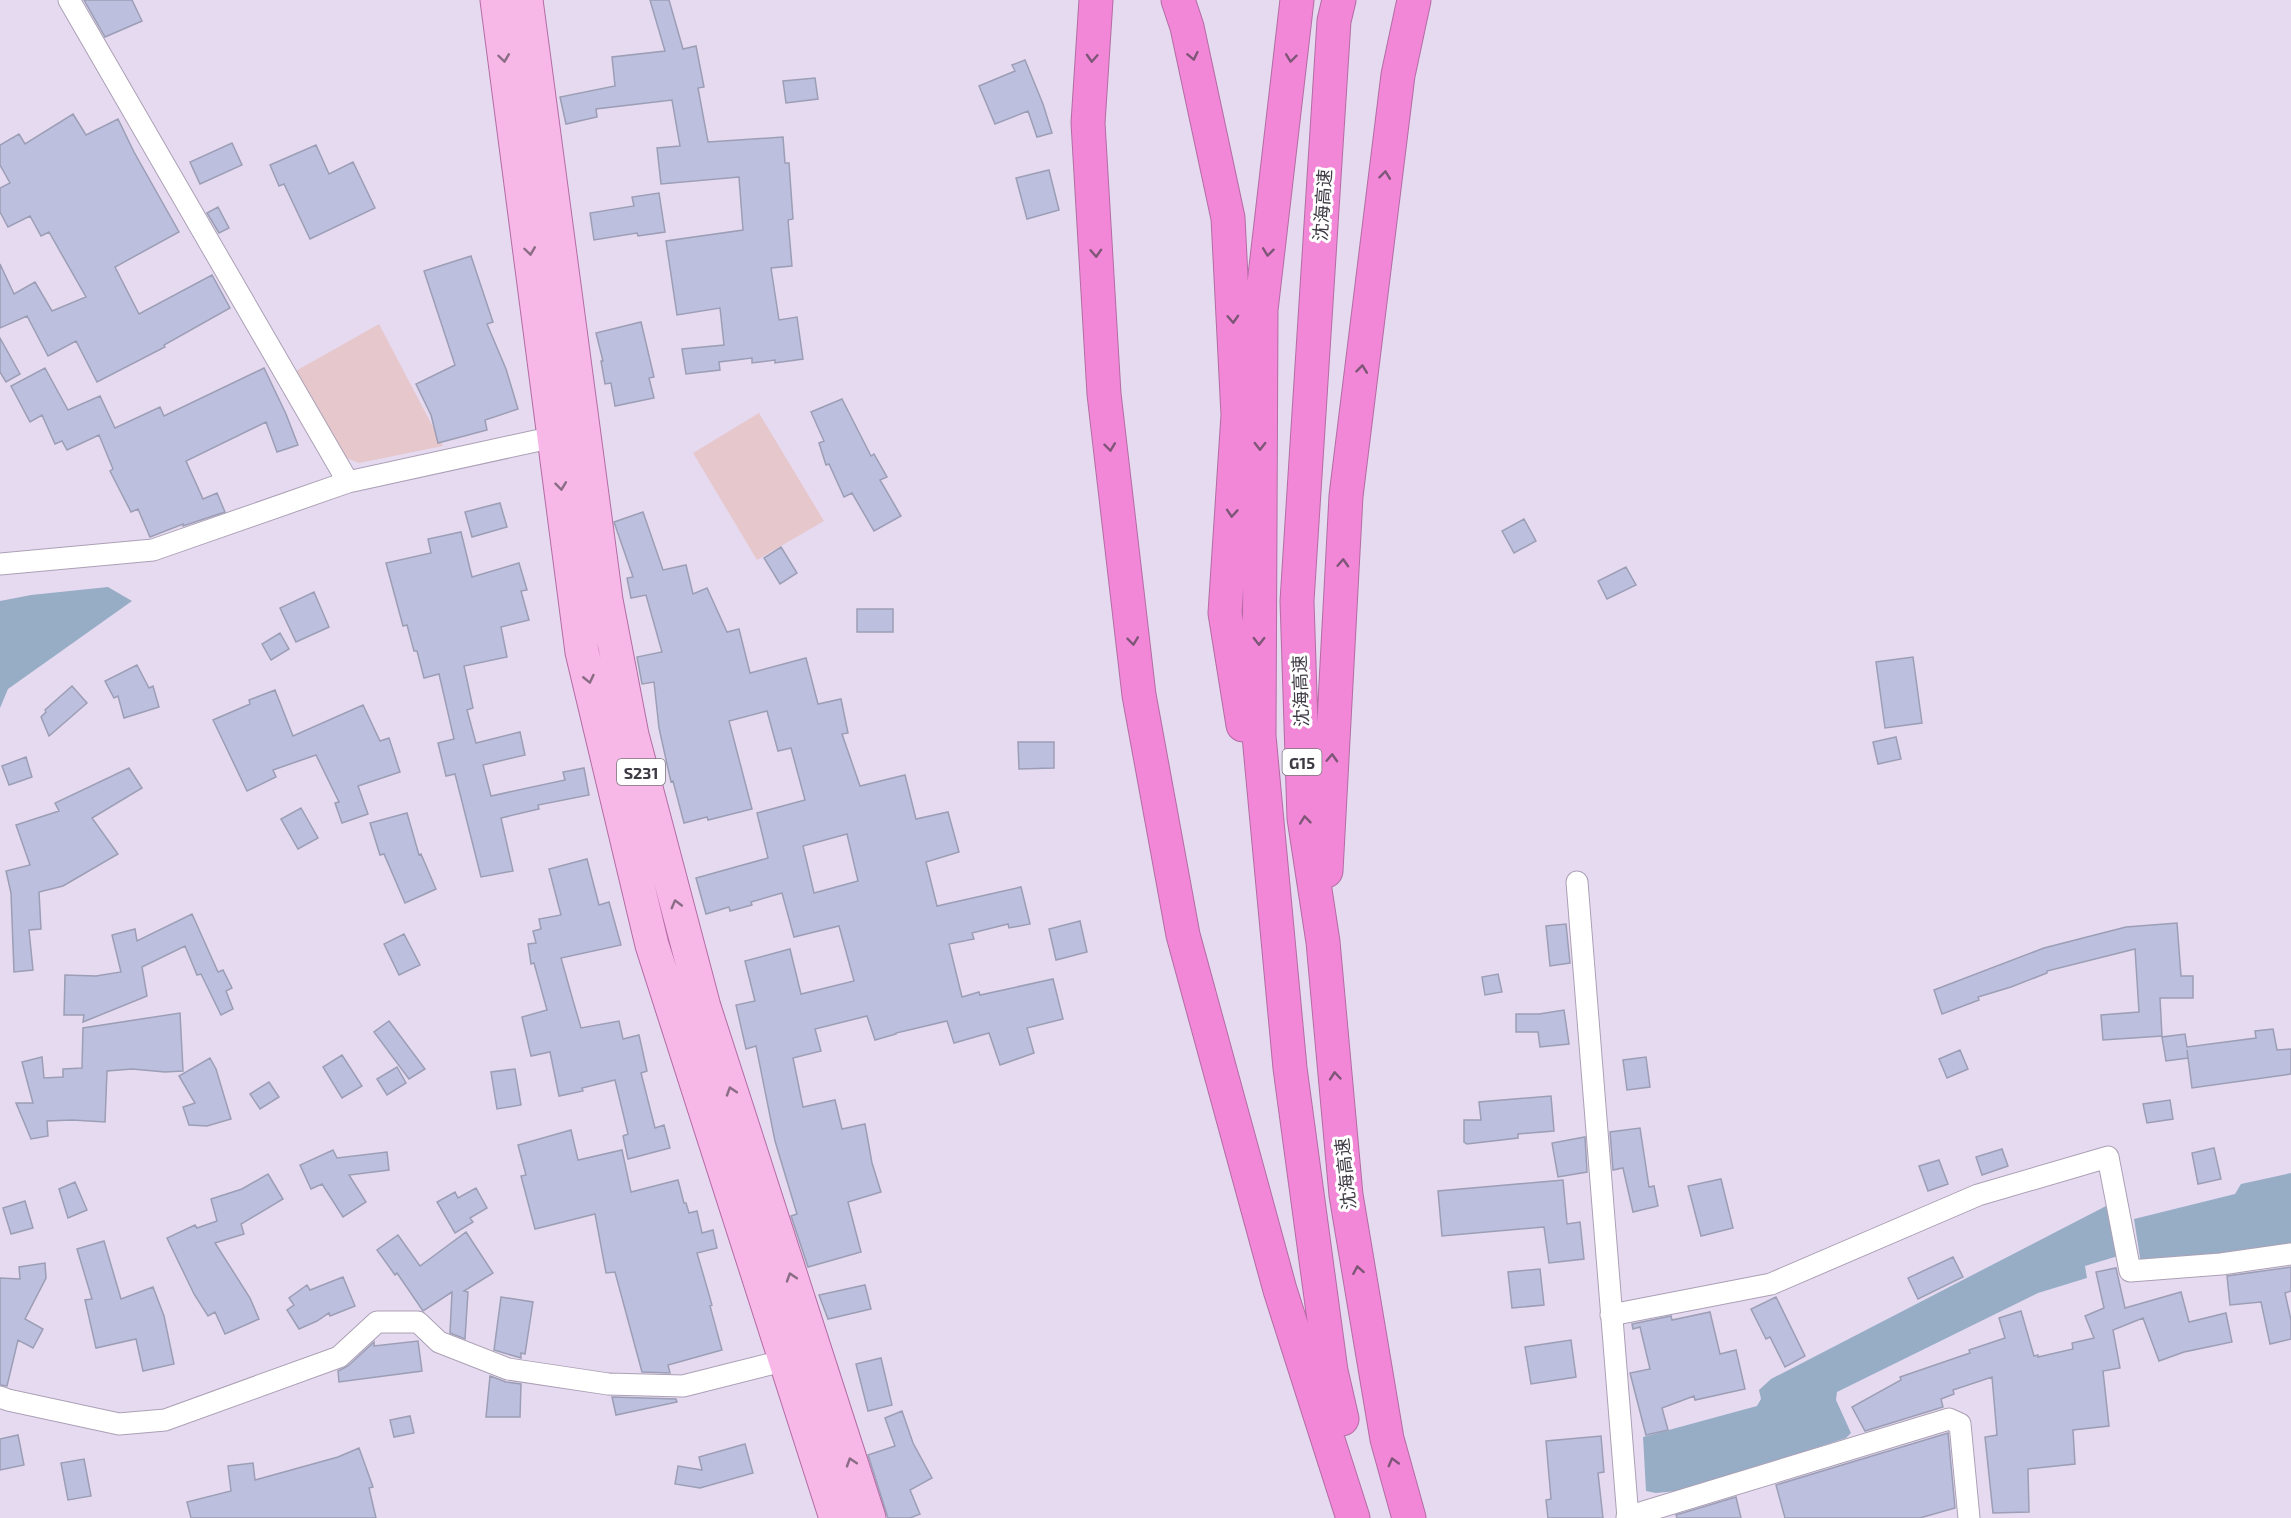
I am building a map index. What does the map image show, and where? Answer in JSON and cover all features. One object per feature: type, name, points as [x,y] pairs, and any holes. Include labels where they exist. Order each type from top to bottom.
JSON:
[{"type":"highway","points":[[1096,0],[1088,123],[1103,382],[1139,695],[1183,935],[1280,1290],[1353,1518]]},
{"type":"highway","points":[[1178,0],[1187,27],[1228,218],[1238,416],[1226,613],[1279,945]]},
{"type":"highway","name":"G15","points":[[1297,0],[1261,310],[1259,736],[1290,1068],[1331,1371],[1366,1518]]},
{"type":"highway","name":"沈海高速","points":[[1339,0],[1334,21],[1297,601],[1304,818],[1323,942],[1346,1195],[1387,1439],[1408,1518]]},
{"type":"highway","points":[[1323,942],[1346,496],[1398,75],[1414,0]]},
{"type":"main road","points":[[496,0],[582,652],[652,945],[836,1518]]},
{"type":"main road","name":"S231","points":[[525,0],[606,600],[632,735],[704,1007],[869,1518]]},
{"type":"street","points":[[69,0],[348,482]]},
{"type":"street","points":[[0,564],[153,550],[348,482],[554,436]]},
{"type":"street","points":[[1577,882],[1628,1518],[1949,1419],[1960,1424],[1968,1518]]},
{"type":"street","points":[[1611,1315],[1771,1284],[1978,1195],[2108,1157],[2130,1271],[2221,1264],[2291,1254]]},
{"type":"street","points":[[0,1397],[119,1424],[165,1420],[339,1357],[377,1322],[418,1322],[439,1342],[508,1370],[608,1384],[683,1386],[786,1360]]},
{"type":"shaded area","points":[[379,324],[443,446],[359,463],[341,456],[294,372]]},
{"type":"shaded area","points":[[759,413],[824,521],[757,560],[693,453]]},
{"type":"water","points":[[108,587],[132,601],[8,689],[0,708],[0,601],[31,595]]},
{"type":"water","points":[[2291,1173],[2291,1245],[2141,1264],[2134,1219],[2235,1194],[2241,1184]]},
{"type":"water","points":[[2108,1205],[2118,1256],[2085,1266],[2087,1278],[2038,1293],[1837,1392],[1836,1400],[1851,1433],[1846,1438],[1687,1490],[1656,1493],[1646,1491],[1643,1437],[1757,1406],[1761,1399],[1759,1390],[1771,1379]]},
{"type":"building","points":[[84,0],[132,0],[142,21],[105,37]]},
{"type":"building","points":[[650,0],[669,0],[683,49],[696,46],[704,87],[698,88],[708,142],[783,137],[785,163],[789,163],[793,219],[788,220],[792,266],[771,268],[779,320],[797,317],[803,359],[775,363],[775,360],[752,363],[752,358],[719,362],[720,370],[686,374],[682,349],[724,345],[720,308],[677,315],[666,241],[743,230],[739,177],[661,184],[657,148],[680,146],[672,100],[596,109],[597,117],[566,124],[560,97],[615,86],[612,57],[665,51]]},
{"type":"building","points":[[1025,60],[1052,133],[1037,137],[1028,111],[995,124],[979,86],[1015,71],[1012,65]]},
{"type":"building","points":[[815,78],[818,99],[786,103],[783,81]]},
{"type":"building","points":[[73,114],[86,135],[118,119],[179,232],[115,267],[139,314],[212,275],[230,308],[164,345],[165,347],[97,382],[76,341],[48,356],[27,316],[0,328],[0,264],[14,294],[35,282],[52,311],[86,297],[49,232],[41,236],[30,216],[8,227],[0,212],[0,188],[10,183],[0,165],[0,145],[19,134],[25,144]]},
{"type":"building","points":[[232,143],[242,165],[200,184],[190,162]]},
{"type":"building","points":[[316,145],[329,174],[353,162],[375,208],[310,239],[284,184],[279,186],[270,165]]},
{"type":"building","points":[[1049,170],[1059,210],[1027,219],[1016,178]]},
{"type":"building","points":[[659,193],[665,232],[638,236],[637,233],[594,240],[590,213],[634,206],[632,197]]},
{"type":"building","points":[[218,207],[229,228],[219,233],[207,213]]},
{"type":"building","points":[[471,256],[493,322],[487,324],[506,369],[518,409],[485,420],[487,430],[438,443],[431,415],[416,384],[455,365],[424,271]]},
{"type":"building","points":[[641,322],[654,377],[649,378],[654,398],[615,406],[611,383],[605,384],[601,361],[603,361],[596,333]]},
{"type":"building","points":[[0,338],[20,374],[6,382],[0,372]]},
{"type":"building","points":[[45,368],[68,410],[100,396],[115,428],[160,407],[164,416],[264,368],[298,445],[277,452],[266,422],[186,461],[203,499],[217,493],[225,512],[183,526],[183,524],[150,537],[138,509],[131,512],[110,471],[113,469],[99,435],[67,450],[62,441],[55,444],[42,415],[30,422],[11,386]]},
{"type":"building","points":[[842,399],[871,456],[874,454],[887,477],[880,480],[901,516],[874,531],[852,493],[844,497],[829,464],[826,465],[819,443],[824,441],[811,412]]},
{"type":"building","points":[[500,503],[507,527],[472,537],[465,512]]},
{"type":"building","points":[[643,512],[663,570],[686,565],[693,594],[707,588],[727,632],[739,629],[750,673],[806,658],[818,704],[841,699],[848,733],[842,734],[860,786],[905,775],[916,819],[948,812],[959,852],[926,862],[937,906],[1021,887],[1030,924],[1009,928],[1008,924],[972,933],[974,939],[949,944],[962,997],[1053,979],[1063,1019],[1027,1028],[1034,1053],[1000,1065],[989,1033],[954,1043],[947,1021],[875,1040],[867,1016],[815,1029],[821,1051],[793,1058],[803,1107],[835,1100],[842,1129],[865,1124],[872,1163],[881,1192],[848,1202],[861,1252],[808,1267],[791,1216],[797,1214],[775,1141],[756,1046],[746,1049],[736,1005],[755,1001],[745,961],[790,949],[801,994],[854,981],[839,926],[794,937],[782,893],[751,902],[752,905],[730,911],[729,907],[706,914],[696,878],[768,858],[757,813],[805,800],[791,748],[778,751],[767,711],[729,721],[752,809],[708,820],[707,817],[684,823],[673,781],[671,782],[659,728],[654,682],[642,684],[637,657],[662,652],[646,595],[631,598],[627,578],[633,577],[614,522]],"holes":[[[847,834],[858,881],[814,893],[803,846]]]},
{"type":"building","points":[[1524,519],[1536,541],[1514,553],[1502,531]]},
{"type":"building","points":[[461,532],[472,577],[519,563],[527,590],[521,591],[529,620],[501,627],[507,657],[464,666],[473,708],[467,710],[476,743],[520,732],[525,755],[483,765],[491,796],[565,780],[563,772],[584,768],[589,795],[538,805],[539,809],[501,818],[513,871],[481,877],[455,774],[446,776],[438,743],[454,739],[439,674],[424,678],[407,625],[403,626],[386,563],[431,553],[428,539]]},
{"type":"building","points":[[781,547],[797,573],[780,584],[764,558]]},
{"type":"building","points":[[1626,567],[1636,585],[1607,599],[1598,581]]},
{"type":"building","points":[[314,592],[329,627],[296,642],[280,608]]},
{"type":"building","points":[[857,609],[893,609],[893,632],[857,632]]},
{"type":"building","points":[[280,633],[289,649],[271,660],[262,644]]},
{"type":"building","points":[[1913,657],[1922,723],[1885,728],[1876,662]]},
{"type":"building","points":[[137,665],[149,688],[153,686],[159,707],[124,718],[118,696],[114,698],[105,681]]},
{"type":"building","points":[[72,686],[87,703],[49,736],[41,717],[46,712],[45,710]]},
{"type":"building","points":[[275,690],[293,736],[363,705],[380,741],[389,738],[400,772],[358,786],[368,814],[342,823],[335,803],[339,802],[316,755],[273,770],[276,777],[247,791],[213,720],[250,704],[249,700]]},
{"type":"building","points":[[1896,737],[1901,759],[1878,764],[1873,742]]},
{"type":"building","points":[[1018,742],[1054,742],[1054,768],[1019,769]]},
{"type":"building","points":[[26,757],[32,777],[9,785],[2,766]]},
{"type":"building","points":[[129,768],[142,788],[92,818],[118,854],[63,886],[39,892],[41,929],[29,930],[33,970],[14,972],[11,893],[6,871],[30,865],[16,825],[59,811],[55,803]]},
{"type":"building","points":[[301,808],[318,838],[298,849],[281,819]]},
{"type":"building","points":[[407,813],[419,855],[421,854],[436,889],[405,903],[384,854],[380,855],[370,823]]},
{"type":"building","points":[[587,859],[599,905],[609,902],[621,945],[561,958],[574,1004],[581,1028],[619,1021],[623,1039],[639,1035],[647,1071],[641,1073],[655,1128],[664,1125],[670,1148],[628,1159],[623,1136],[628,1134],[615,1080],[559,1096],[550,1052],[531,1056],[522,1017],[547,1010],[534,963],[531,964],[528,944],[536,943],[533,931],[541,929],[539,919],[561,915],[549,869]]},
{"type":"building","points":[[192,914],[218,972],[223,970],[232,988],[226,991],[233,1009],[221,1015],[201,974],[197,975],[185,946],[142,967],[147,996],[83,1022],[84,1015],[64,1015],[65,975],[96,976],[121,972],[112,935],[135,929],[137,941]]},
{"type":"building","points":[[1080,921],[1087,952],[1056,960],[1049,929]]},
{"type":"building","points":[[2177,923],[2181,976],[2193,976],[2193,998],[2160,998],[2162,1036],[2103,1040],[2101,1015],[2139,1012],[2135,949],[2047,971],[2047,973],[2011,987],[1978,997],[1979,1000],[1942,1014],[1934,990],[2044,948],[2126,927]]},
{"type":"building","points":[[1566,924],[1570,963],[1550,966],[1546,926]]},
{"type":"building","points":[[404,934],[420,965],[399,975],[384,944]]},
{"type":"building","points":[[1498,974],[1502,992],[1485,995],[1482,977]]},
{"type":"building","points":[[1564,1010],[1569,1044],[1540,1047],[1538,1032],[1516,1032],[1516,1014],[1539,1014]]},
{"type":"building","points":[[180,1013],[183,1071],[132,1069],[107,1071],[105,1122],[47,1121],[48,1136],[31,1139],[16,1103],[33,1103],[22,1062],[42,1057],[44,1078],[63,1077],[63,1069],[82,1068],[83,1028]]},
{"type":"building","points":[[389,1021],[425,1069],[409,1079],[374,1032]]},
{"type":"building","points":[[2273,1029],[2277,1050],[2291,1049],[2291,1074],[2192,1088],[2187,1050],[2188,1058],[2166,1061],[2162,1037],[2185,1034],[2187,1047],[2256,1038],[2255,1031]]},
{"type":"building","points":[[1960,1050],[1968,1069],[1947,1078],[1939,1059]]},
{"type":"building","points":[[342,1055],[362,1086],[342,1098],[323,1067]]},
{"type":"building","points":[[1646,1057],[1650,1087],[1627,1090],[1623,1060]]},
{"type":"building","points":[[210,1058],[216,1069],[231,1119],[207,1126],[189,1125],[183,1107],[195,1103],[179,1076]]},
{"type":"building","points":[[397,1067],[406,1083],[387,1095],[377,1079]]},
{"type":"building","points":[[515,1069],[521,1105],[497,1109],[491,1072]]},
{"type":"building","points":[[269,1082],[279,1097],[260,1109],[250,1094]]},
{"type":"building","points":[[1551,1096],[1554,1131],[1518,1134],[1518,1138],[1467,1144],[1464,1142],[1464,1120],[1481,1120],[1479,1102]]},
{"type":"building","points":[[2170,1100],[2173,1119],[2147,1123],[2143,1104]]},
{"type":"building","points":[[1640,1128],[1649,1187],[1654,1186],[1658,1206],[1633,1212],[1623,1168],[1613,1170],[1610,1132]]},
{"type":"building","points":[[571,1130],[578,1160],[622,1150],[631,1192],[678,1180],[689,1213],[697,1211],[702,1233],[713,1230],[717,1248],[697,1253],[722,1350],[668,1365],[670,1373],[642,1372],[615,1272],[606,1273],[595,1214],[535,1229],[521,1176],[526,1175],[518,1145]]},
{"type":"building","points":[[1585,1137],[1587,1172],[1558,1177],[1552,1143]]},
{"type":"building","points":[[2214,1148],[2221,1179],[2198,1184],[2192,1153]]},
{"type":"building","points":[[2002,1149],[2008,1166],[1982,1175],[1976,1157]]},
{"type":"building","points":[[333,1150],[337,1158],[387,1152],[389,1170],[349,1175],[366,1202],[343,1217],[322,1184],[311,1189],[300,1165]]},
{"type":"building","points":[[1939,1160],[1948,1184],[1928,1191],[1919,1166]]},
{"type":"building","points":[[268,1174],[283,1199],[241,1224],[244,1234],[215,1243],[250,1298],[259,1319],[225,1334],[215,1312],[208,1316],[194,1294],[167,1238],[195,1225],[197,1228],[217,1221],[211,1199],[242,1189]]},
{"type":"building","points":[[1721,1179],[1733,1228],[1701,1236],[1688,1186]]},
{"type":"building","points":[[1563,1180],[1567,1224],[1580,1222],[1584,1259],[1549,1263],[1544,1227],[1442,1236],[1438,1191]]},
{"type":"building","points":[[75,1182],[87,1210],[68,1218],[59,1189]]},
{"type":"building","points":[[476,1188],[487,1208],[470,1218],[473,1222],[455,1233],[437,1202],[455,1192],[458,1198]]},
{"type":"building","points":[[25,1201],[33,1228],[11,1234],[3,1208]]},
{"type":"building","points":[[466,1232],[493,1273],[464,1291],[468,1292],[465,1339],[450,1333],[452,1292],[423,1311],[397,1273],[395,1275],[377,1250],[398,1235],[420,1266]]},
{"type":"building","points":[[104,1241],[121,1299],[153,1287],[164,1316],[174,1364],[143,1371],[136,1339],[96,1348],[85,1300],[92,1299],[77,1249]]},
{"type":"building","points":[[1953,1257],[1963,1277],[1918,1299],[1908,1278]]},
{"type":"building","points":[[45,1263],[46,1278],[25,1319],[43,1329],[33,1348],[18,1340],[7,1386],[0,1385],[0,1278],[20,1279],[19,1267]]},
{"type":"building","points":[[2291,1267],[2291,1291],[2285,1293],[2291,1320],[2291,1339],[2270,1344],[2261,1302],[2230,1305],[2227,1276]]},
{"type":"building","points":[[2116,1268],[2125,1308],[2181,1292],[2189,1322],[2226,1313],[2232,1342],[2184,1352],[2159,1361],[2143,1318],[2113,1330],[2120,1368],[2103,1371],[2109,1426],[2073,1430],[2075,1464],[2028,1469],[2029,1512],[1993,1513],[1985,1437],[1997,1435],[1992,1377],[1953,1390],[1954,1394],[1941,1399],[1943,1407],[1865,1431],[1852,1407],[1901,1380],[1900,1377],[1970,1353],[1969,1350],[2005,1338],[1999,1318],[2021,1311],[2034,1356],[2038,1355],[2038,1357],[2073,1349],[2072,1343],[2094,1338],[2085,1316],[2104,1308],[2096,1272]]},
{"type":"building","points":[[1540,1269],[1544,1305],[1512,1308],[1508,1272]]},
{"type":"building","points":[[343,1277],[355,1306],[330,1316],[329,1313],[299,1329],[287,1310],[294,1305],[289,1298],[307,1285],[310,1290]]},
{"type":"building","points":[[865,1285],[871,1309],[828,1319],[819,1295]]},
{"type":"building","points":[[501,1297],[533,1302],[525,1354],[521,1353],[521,1358],[494,1350]]},
{"type":"building","points":[[1776,1297],[1805,1356],[1785,1367],[1770,1337],[1766,1339],[1751,1309]]},
{"type":"building","points":[[1710,1312],[1720,1354],[1736,1350],[1745,1389],[1695,1400],[1694,1396],[1662,1408],[1668,1430],[1646,1435],[1630,1373],[1650,1369],[1640,1327],[1633,1329],[1632,1324],[1671,1316],[1672,1320]]},
{"type":"building","points":[[1571,1340],[1576,1377],[1531,1384],[1525,1347]]},
{"type":"building","points":[[418,1341],[422,1371],[339,1382],[338,1371],[348,1366],[374,1342],[374,1346]]},
{"type":"building","points":[[881,1358],[892,1405],[868,1411],[856,1364]]},
{"type":"building","points":[[490,1376],[506,1382],[521,1384],[520,1417],[486,1417]]},
{"type":"building","points":[[612,1397],[676,1399],[677,1402],[616,1415]]},
{"type":"building","points":[[902,1411],[913,1443],[932,1478],[910,1490],[920,1514],[910,1518],[888,1518],[868,1455],[895,1446],[885,1418]]},
{"type":"building","points":[[410,1416],[414,1433],[394,1437],[390,1420]]},
{"type":"building","points":[[1948,1433],[1955,1508],[1920,1518],[1785,1518],[1776,1485]]},
{"type":"building","points":[[18,1435],[24,1465],[0,1470],[0,1439]]},
{"type":"building","points":[[1601,1436],[1604,1472],[1598,1473],[1603,1518],[1548,1518],[1546,1500],[1551,1499],[1546,1441]]},
{"type":"building","points":[[745,1444],[753,1473],[700,1488],[675,1484],[678,1466],[702,1470],[699,1457]]},
{"type":"building","points":[[359,1448],[373,1487],[369,1488],[376,1518],[191,1518],[187,1502],[231,1491],[228,1466],[253,1463],[255,1480],[338,1457]]},
{"type":"building","points":[[84,1459],[91,1496],[68,1500],[61,1463]]},
{"type":"building","points":[[1736,1497],[1741,1518],[1677,1518],[1676,1515]]}]
